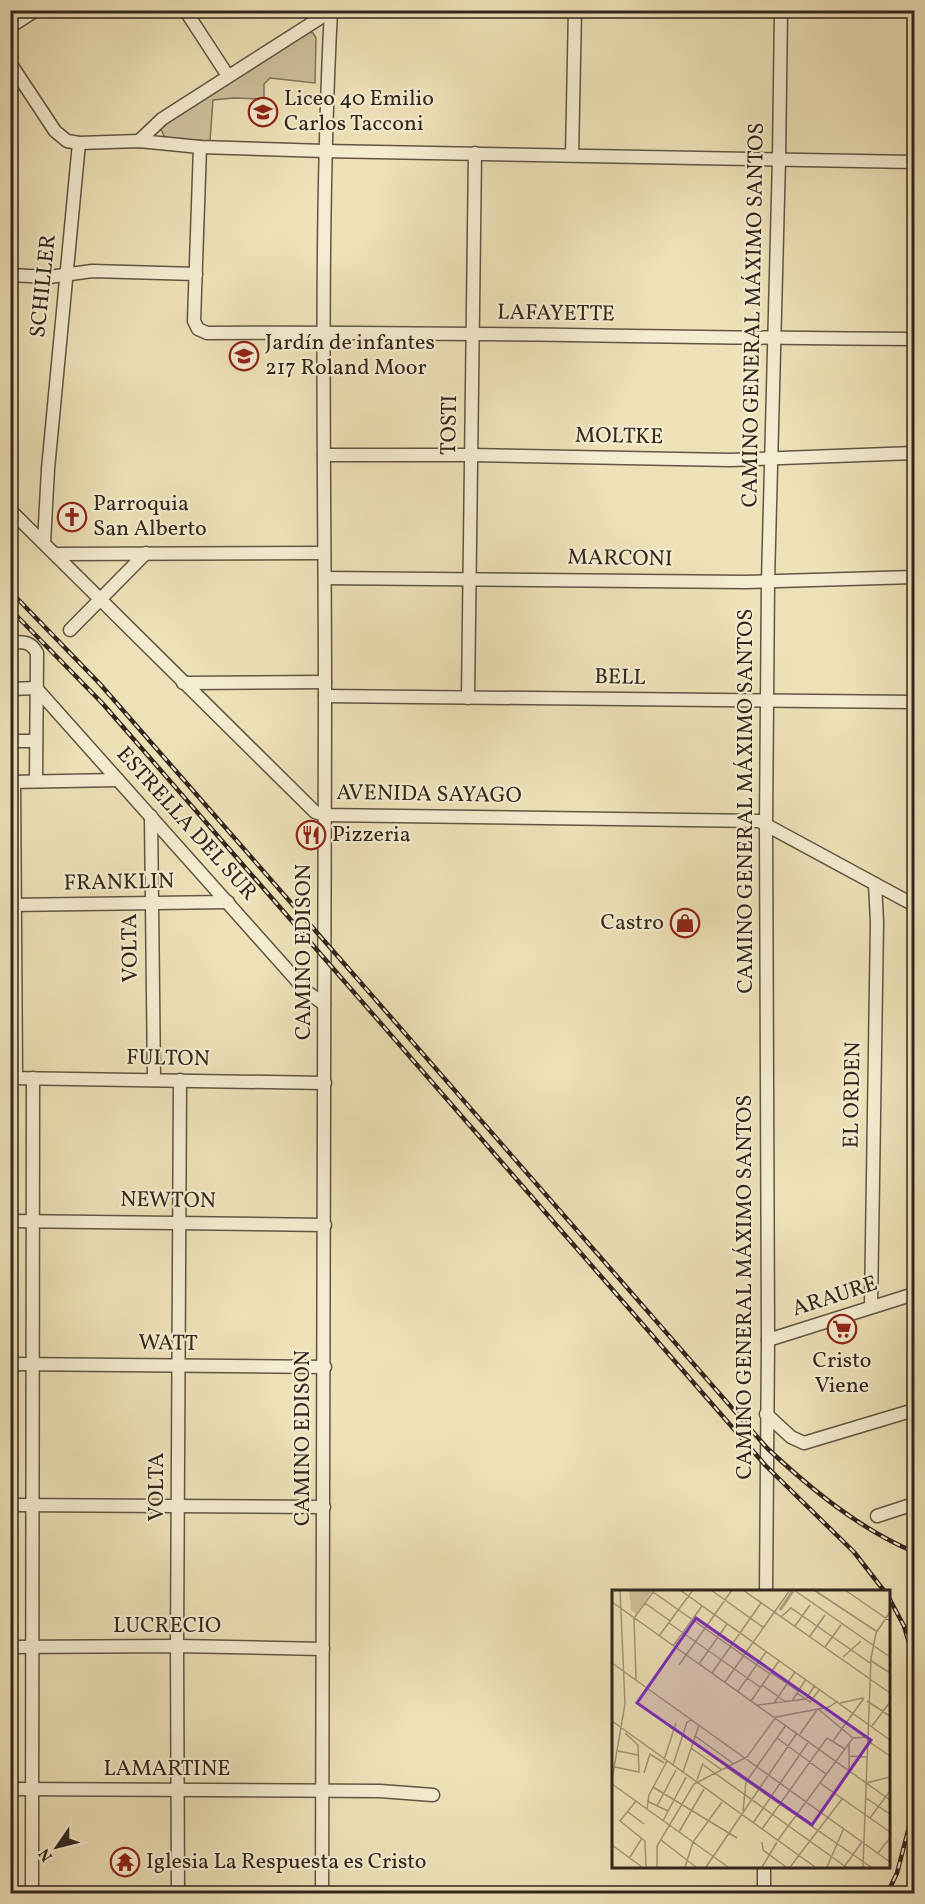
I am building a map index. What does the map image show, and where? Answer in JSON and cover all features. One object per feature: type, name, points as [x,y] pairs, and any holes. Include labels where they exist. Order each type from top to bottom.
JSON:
[{"type":"street","points":[[16,20],[36,10]]},
{"type":"street","points":[[185,10],[228,76]]},
{"type":"street","points":[[572,155],[575,10]]},
{"type":"street","name":"CAMINO GENERAL MÁXIMO SANTOS","points":[[766,1590],[768,581],[781,10]]},
{"type":"street","points":[[139,141],[162,119],[331,11]]},
{"type":"street","name":"CAMINO EDISON","points":[[322,1893],[325,1367],[323,332],[324,151],[331,11]]},
{"type":"street","points":[[10,63],[55,131],[67,141],[79,143],[139,141],[200,147],[324,151],[915,162]]},
{"type":"street","name":"SCHILLER","points":[[44,543],[48,469],[79,143]]},
{"type":"street","points":[[10,275],[49,277],[92,271],[196,274],[200,147]]},
{"type":"street","name":"TOSTI","points":[[468,698],[475,153]]},
{"type":"street","name":"LAFAYETTE","points":[[196,274],[194,321],[198,329],[207,333],[473,333],[774,339],[915,339]]},
{"type":"street","name":"MOLTKE","points":[[324,455],[471,455],[730,460],[915,453]]},
{"type":"street","name":"AVENIDA SAYAGO","points":[[10,510],[315,812],[324,815],[752,820],[766,824],[915,905]]},
{"type":"street","points":[[70,630],[146,553]]},
{"type":"street","points":[[55,554],[324,553]]},
{"type":"street","name":"MARCONI","points":[[325,578],[768,581],[915,577]]},
{"type":"street","points":[[10,642],[27,642],[37,653],[36,781]]},
{"type":"street","points":[[183,683],[325,682]]},
{"type":"street","points":[[10,689],[36,688]]},
{"type":"street","name":"ESTRELLA DEL SUR","points":[[36,688],[307,992],[324,1004]]},
{"type":"street","name":"BELL","points":[[325,696],[915,702]]},
{"type":"street","points":[[10,741],[36,741]]},
{"type":"street","points":[[13,1078],[12,782],[118,780]]},
{"type":"street","name":"VOLTA","points":[[151,816],[154,1080]]},
{"type":"street","name":"EL ORDEN","points":[[871,1307],[877,922],[875,884]]},
{"type":"street","name":"FRANKLIN","points":[[13,905],[228,902]]},
{"type":"street","name":"FULTON","points":[[13,1078],[325,1083]]},
{"type":"street","points":[[32,1893],[33,1078]]},
{"type":"street","name":"VOLTA","points":[[178,1893],[180,1080]]},
{"type":"street","name":"NEWTON","points":[[10,1221],[325,1225]]},
{"type":"street","name":"ARAURE","points":[[768,1340],[915,1294]]},
{"type":"street","name":"WATT","points":[[10,1364],[325,1367]]},
{"type":"street","points":[[766,1414],[791,1437],[804,1443],[915,1410]]},
{"type":"street","points":[[877,1516],[915,1504]]},
{"type":"street","points":[[10,1506],[324,1507]]},
{"type":"street","name":"LUCRECIO","points":[[10,1647],[177,1646],[323,1649]]},
{"type":"street","name":"LAMARTINE","points":[[10,1789],[380,1791],[433,1796]]},
{"type":"street","points":[[764,1868],[764,1893]]},
{"type":"shaded area","points":[[308,32],[313,33],[316,38],[315,83],[270,78],[264,84],[264,99],[213,100],[210,141],[174,141],[164,136],[161,129],[163,125]]},
{"type":"railway","points":[[10,591],[100,684],[767,1448],[854,1519],[914,1552]]},
{"type":"railway","points":[[10,609],[103,704],[766,1466],[854,1552],[883,1590]]},
{"type":"railway","points":[[889,1598],[904,1626],[914,1660]]},
{"type":"railway","points":[[887,1894],[897,1873],[914,1808]]},
{"type":"place","name":"Liceo 40 Emilio Carlos Tacconi","points":[[263,112]]},
{"type":"place","name":"Jardín de infantes 217 Roland Moor","points":[[244,356]]},
{"type":"place","name":"Parroquia San Alberto","points":[[72,517]]},
{"type":"place","name":"Pizzeria","points":[[311,835]]},
{"type":"place","name":"Castro","points":[[685,923]]},
{"type":"place","name":"Cristo Viene","points":[[842,1329]]},
{"type":"place","name":"Iglesia La Respuesta es Cristo","points":[[125,1862]]}]
